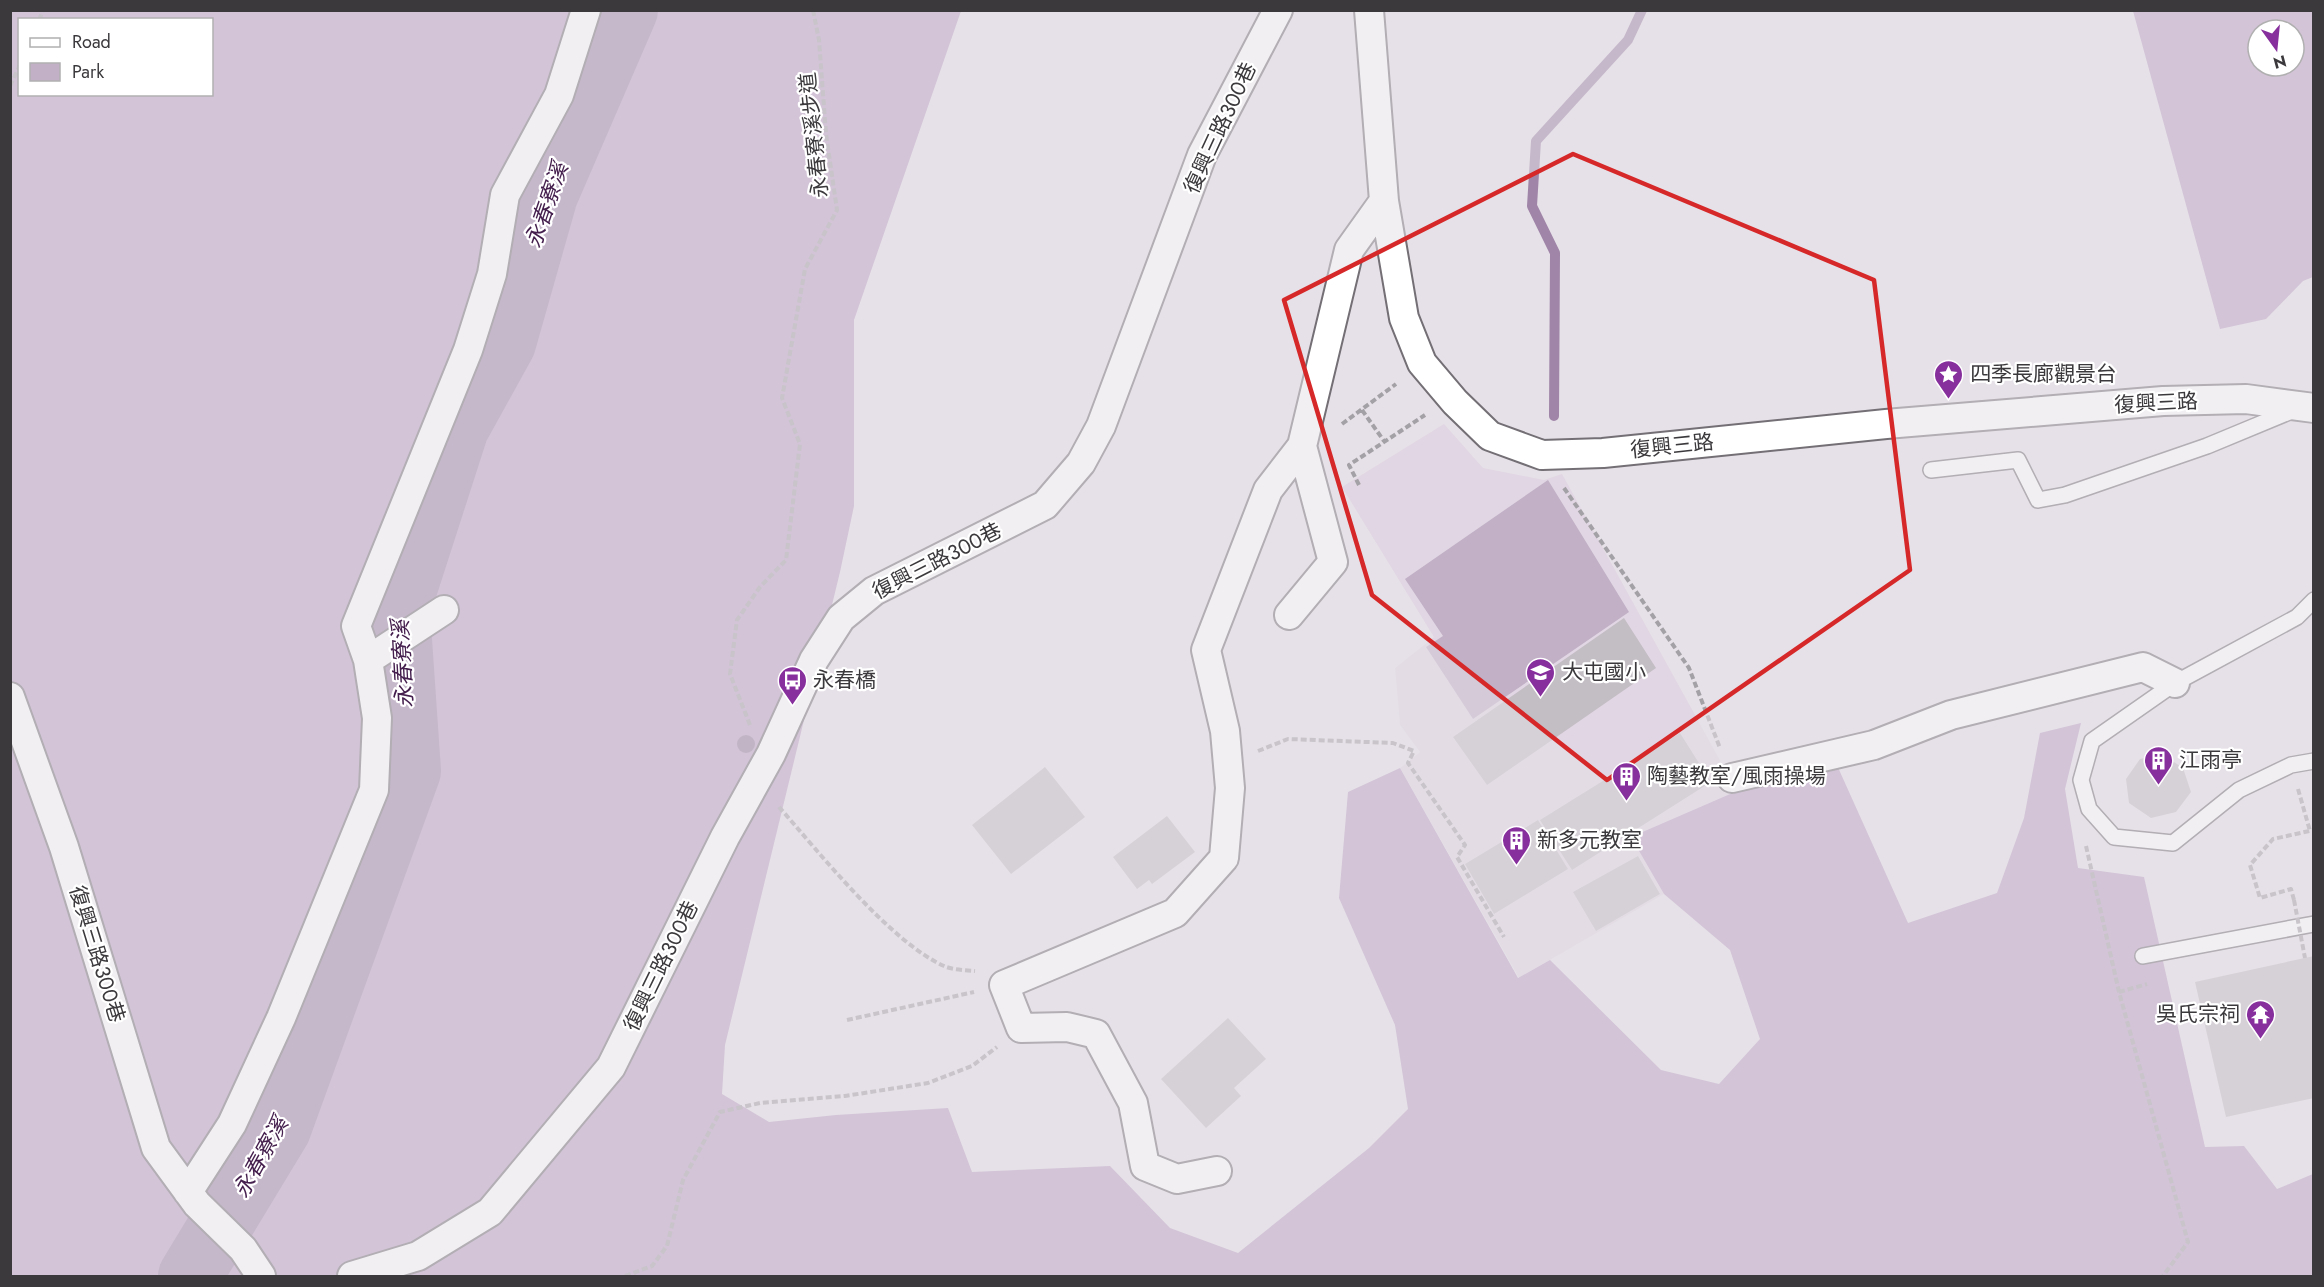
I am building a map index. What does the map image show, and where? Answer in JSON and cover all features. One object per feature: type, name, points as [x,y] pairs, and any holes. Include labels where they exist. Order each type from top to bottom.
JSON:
[{"type":"street","points":[[261,1276],[243,1249],[192,1198],[232,1124],[271,1039],[374,789],[377,718],[368,660],[356,626],[468,350],[492,274],[505,195],[559,95],[586,10]]},
{"type":"street","name":"復興三路300巷","points":[[352,1276],[418,1256],[490,1212],[611,1067],[725,837],[771,754],[814,660],[841,618],[874,591],[1045,505],[1081,463],[1101,426],[1202,156],[1278,10]]},
{"type":"street","name":"復興三路","points":[[1369,10],[1384,201],[1404,318],[1422,363],[1455,402],[1490,436],[1542,455],[1602,453],[1886,424],[2163,401],[2246,399],[2310,412]]},
{"type":"street","points":[[1217,1170],[1177,1179],[1145,1166],[1133,1103],[1095,1034],[1067,1027],[1021,1028],[1004,985],[1175,913],[1224,858],[1230,788],[1226,731],[1206,650],[1268,490],[1302,446],[1349,250],[1384,201]]},
{"type":"street","points":[[1289,615],[1333,562],[1302,446]]},
{"type":"street","points":[[368,660],[444,610]]},
{"type":"street","points":[[1732,778],[1874,745],[1951,715],[2143,667],[2175,683]]},
{"type":"street","name":"復興三路300巷","points":[[10,697],[64,847],[156,1148],[192,1198]]},
{"type":"lane","points":[[1931,470],[2018,460],[2038,500],[2066,495],[2310,412]]},
{"type":"lane","points":[[2313,600],[2297,617],[2175,683],[2092,741],[2081,780],[2089,809],[2115,837],[2173,843],[2239,790],[2291,765],[2313,761]]},
{"type":"lane","points":[[2142,956],[2313,924]]},
{"type":"path","name":"永春寮溪步道","points":[[771,754],[746,720],[730,674],[737,620],[760,587],[786,560],[801,444],[782,398],[805,269],[837,210],[826,134],[819,40],[813,10]]},
{"type":"path","points":[[10,86],[18,69]]},
{"type":"path","points":[[1362,410],[1384,441]]},
{"type":"path","points":[[1359,484],[1349,465],[1407,426]]},
{"type":"path","points":[[1542,455],[1689,668],[1732,778]]},
{"type":"path","points":[[1256,752],[1288,739],[1393,744],[1414,751],[1408,763],[1465,845],[1457,857],[1504,937]]},
{"type":"path","points":[[2291,765],[2312,831],[2273,839],[2250,865],[2260,898],[2291,889],[2305,958]]},
{"type":"path","points":[[775,802],[842,879],[904,940],[945,967],[979,972],[1004,985]]},
{"type":"path","points":[[2089,809],[2081,826],[2119,992],[2188,1242],[2163,1276]]},
{"type":"path","points":[[847,1020],[1004,985]]},
{"type":"path","points":[[625,1276],[652,1266],[668,1246],[683,1180],[720,1112],[760,1103],[844,1096],[928,1083],[972,1066],[1021,1028]]},
{"type":"highlighted area","points":[[1573,154],[1874,280],[1910,570],[1607,780],[1372,595],[1284,300]]},
{"type":"shaded area","points":[[10,11],[961,11],[854,320],[854,506],[725,1045],[722,1094],[769,1122],[948,1108],[972,1172],[1110,1166],[1170,1228],[1238,1253],[1369,1148],[1408,1109],[1395,1025],[1339,898],[1348,792],[1400,768],[1518,978],[1550,960],[1661,1070],[1719,1084],[1760,1039],[1730,950],[1664,894],[1631,837],[1737,791],[1836,763],[1908,923],[1997,893],[2024,818],[2040,733],[2081,723],[2065,789],[2078,868],[2144,877],[2205,1147],[2244,1146],[2277,1189],[2313,1174],[2313,1276],[11,1276]]},
{"type":"shaded area","points":[[2133,11],[2313,11],[2313,277],[2303,281],[2266,319],[2220,329]]},
{"type":"shaded area","name":"大屯國小","points":[[1444,424],[1483,468],[1544,480],[1562,474],[1737,791],[1632,837],[1664,894],[1519,978],[1400,768],[1420,752],[1400,725],[1395,668],[1434,637],[1342,487]]},
{"type":"green space","points":[[1548,480],[1629,612],[1473,719],[1426,647],[1443,636],[1405,579]]},
{"type":"building","points":[[1624,618],[1656,668],[1487,785],[1453,737]]},
{"type":"building","name":"陶藝教室/風雨操場","points":[[1680,733],[1711,782],[1572,870],[1540,820]]},
{"type":"building","name":"江雨亭","points":[[2162,754],[2183,768],[2191,792],[2176,812],[2151,818],[2129,803],[2126,779],[2140,759]]},
{"type":"building","points":[[1045,767],[1085,817],[1011,874],[972,825]]},
{"type":"building","points":[[1167,816],[1195,852],[1152,884],[1149,880],[1137,889],[1113,857]]},
{"type":"building","name":"新多元教室","points":[[1538,820],[1568,869],[1494,914],[1465,864]]},
{"type":"building","points":[[1638,856],[1660,894],[1596,931],[1573,892]]},
{"type":"building","name":"吳氏宗祠","points":[[2314,956],[2314,1098],[2226,1117],[2195,982]]},
{"type":"building","points":[[1228,1018],[1266,1059],[1234,1088],[1241,1096],[1206,1128],[1161,1079]]},
{"type":"waterway","name":"永春寮溪","points":[[190,1276],[279,1129],[409,771],[398,611],[457,428],[504,343],[546,195],[626,10]]},
{"type":"waterway","points":[[1554,416],[1555,253],[1532,206],[1536,141],[1628,40],[1642,10]]},
{"type":"place","name":"四季長廊觀景台","points":[[1949,400]]},
{"type":"place","name":"大屯國小","points":[[1541,698]]},
{"type":"place","name":"永春橋","points":[[792,706]]},
{"type":"place","name":"江雨亭","points":[[2158,786]]},
{"type":"place","name":"陶藝教室/風雨操場","points":[[1626,802]]},
{"type":"place","name":"新多元教室","points":[[1516,866]]},
{"type":"place","name":"吳氏宗祠","points":[[2261,1040]]}]
